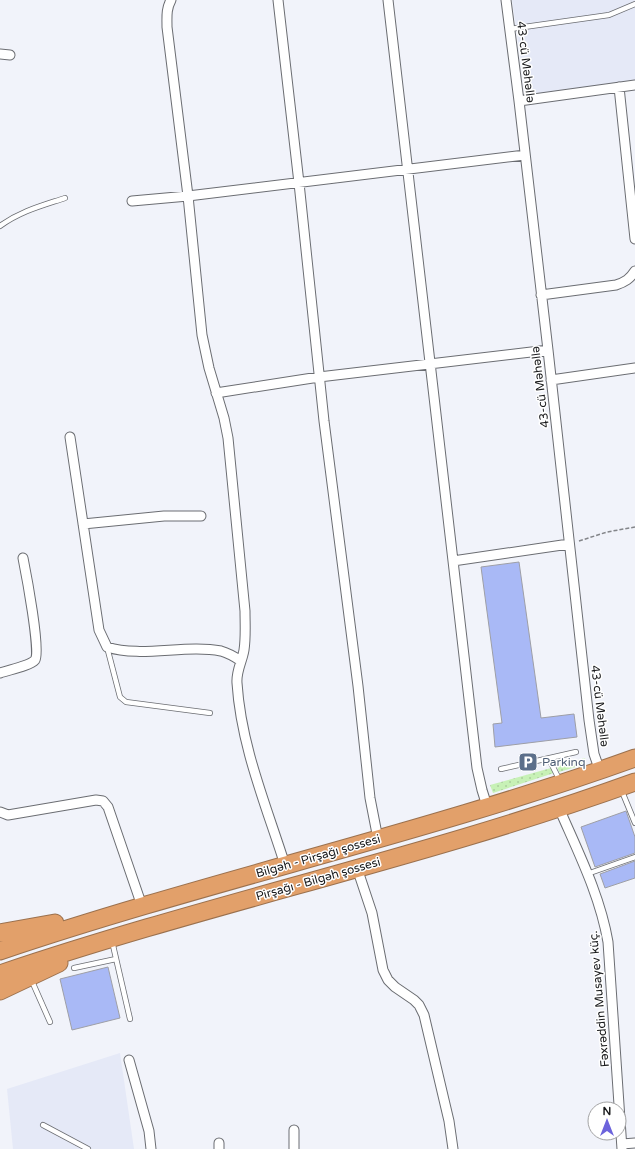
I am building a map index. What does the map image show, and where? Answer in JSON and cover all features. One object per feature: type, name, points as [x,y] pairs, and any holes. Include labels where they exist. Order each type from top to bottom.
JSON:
[{"type":"highway","name":"Bilgəh - Pirşağı şossesi","points":[[0,951],[124,911],[378,839],[562,784],[635,758]]},
{"type":"highway","name":"Pirşağı - Bilgəh şossesi","points":[[0,974],[111,938],[358,868],[560,808],[628,784]]},
{"type":"highway","points":[[0,933],[124,911]]},
{"type":"highway","points":[[0,991],[111,938]]},
{"type":"street","points":[[172,0],[167,7],[166,12],[167,27],[188,196],[202,336],[228,438],[244,603],[246,633],[244,652],[237,672],[239,704],[247,746],[285,865]]},
{"type":"street","points":[[278,0],[319,377],[358,686],[370,798],[378,839]]},
{"type":"street","points":[[388,0],[409,170],[477,768],[487,806]]},
{"type":"street","name":"43-cü Məhəllə","points":[[506,0],[548,350],[591,740],[600,771]]},
{"type":"street","points":[[0,54],[10,55]]},
{"type":"street","points":[[519,101],[635,86]]},
{"type":"street","points":[[619,87],[635,240]]},
{"type":"street","points":[[132,201],[188,196],[525,155]]},
{"type":"street","points":[[541,295],[616,285],[625,282],[635,271]]},
{"type":"street","points":[[216,393],[319,377],[548,350]]},
{"type":"street","points":[[551,380],[635,368]]},
{"type":"street","points":[[70,437],[99,630],[107,647],[121,650],[222,651],[240,661]]},
{"type":"street","points":[[83,524],[164,516],[201,516]]},
{"type":"street","points":[[453,561],[569,544]]},
{"type":"street","points":[[0,673],[31,663],[36,660],[37,655],[36,637],[23,558]]},
{"type":"street","points":[[0,812],[8,815],[103,800],[108,807],[142,906]]},
{"type":"street","name":"Fəxrəddin Musayev küç.","points":[[560,808],[597,897],[605,921],[608,942],[622,1147]]},
{"type":"street","points":[[358,868],[372,913],[383,970],[388,980],[395,987],[414,1000],[419,1005],[424,1015],[449,1121],[453,1149]]},
{"type":"street","points":[[129,1060],[148,1131],[151,1149]]},
{"type":"street","points":[[294,1130],[294,1149]]},
{"type":"street","points":[[622,1147],[635,1143]]},
{"type":"lane","points":[[510,29],[609,15],[635,4]]},
{"type":"lane","points":[[0,226],[22,212],[65,198]]},
{"type":"lane","points":[[107,647],[120,697],[126,702],[210,713]]},
{"type":"lane","points":[[501,769],[576,752]]},
{"type":"lane","points":[[549,759],[562,784]]},
{"type":"lane","points":[[628,784],[635,823]]},
{"type":"lane","points":[[587,874],[635,857]]},
{"type":"lane","points":[[111,938],[130,1019]]},
{"type":"lane","points":[[74,968],[116,959]]},
{"type":"lane","points":[[30,978],[50,1022]]},
{"type":"lane","points":[[43,1125],[88,1149]]},
{"type":"path","points":[[569,544],[606,532],[635,527]]},
{"type":"shaded area","points":[[512,0],[635,0],[635,81],[526,95]]},
{"type":"shaded area","points":[[120,1053],[134,1149],[13,1149],[7,1089]]},
{"type":"green space","points":[[585,758],[586,764],[559,772],[557,766]]},
{"type":"green space","points":[[551,768],[554,773],[493,793],[490,785]]},
{"type":"building","points":[[519,562],[541,718],[574,714],[577,737],[495,747],[493,724],[502,723],[481,567]]},
{"type":"building","points":[[626,811],[635,837],[635,853],[595,867],[581,827]]},
{"type":"building","points":[[635,861],[635,878],[605,888],[600,874]]},
{"type":"building","points":[[108,967],[120,1018],[72,1030],[60,979]]},
{"type":"place","name":"Parkinq","points":[[528,762]]}]
